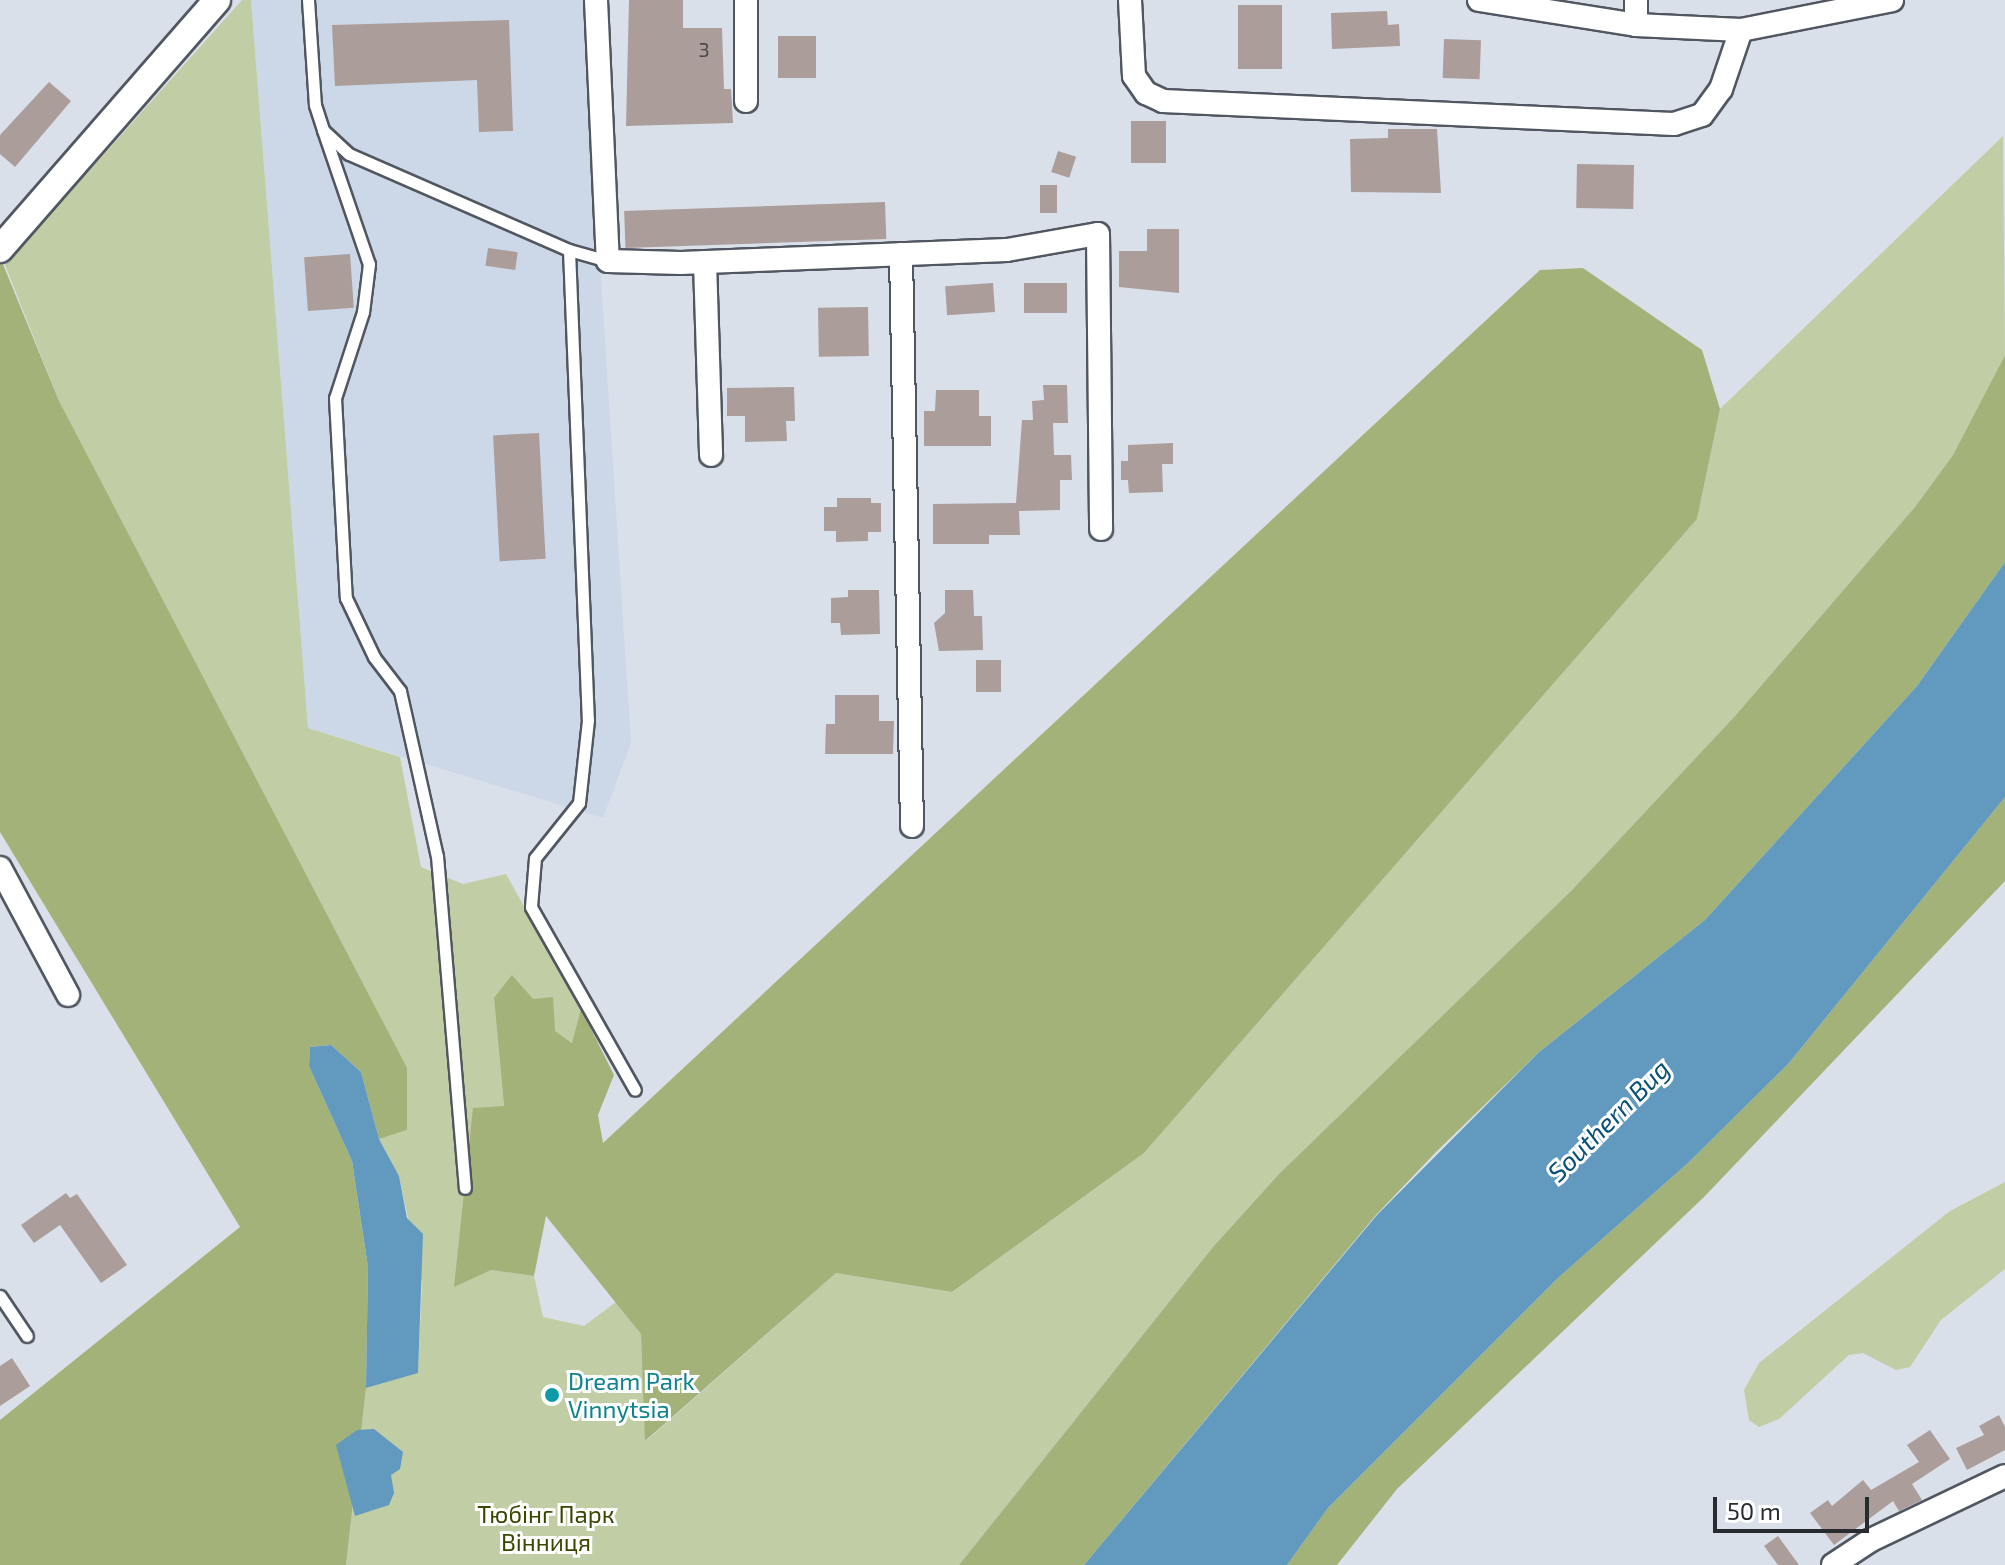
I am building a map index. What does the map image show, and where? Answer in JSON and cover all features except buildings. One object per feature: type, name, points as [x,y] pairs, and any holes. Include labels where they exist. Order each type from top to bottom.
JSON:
[{"type":"street","points":[[0,249],[217,0]]},
{"type":"street","points":[[596,0],[608,261],[705,262],[1007,250],[1098,234],[1101,529]]},
{"type":"street","points":[[746,0],[746,101]]},
{"type":"street","points":[[1130,0],[1134,76],[1146,93],[1163,101],[1195,103],[1674,124],[1702,115],[1721,89],[1741,30]]},
{"type":"street","points":[[1479,0],[1636,25],[1741,30],[1892,0]]},
{"type":"street","points":[[1636,0],[1636,25]]},
{"type":"street","points":[[901,254],[912,826]]},
{"type":"street","points":[[705,262],[711,455]]},
{"type":"street","points":[[0,868],[68,995]]},
{"type":"street","points":[[1833,1565],[1871,1540],[2005,1476]]},
{"type":"lane","points":[[308,0],[315,105],[369,264],[363,312],[335,398],[346,598],[374,657],[400,691],[437,856],[465,1188]]},
{"type":"lane","points":[[323,130],[349,154],[569,250],[608,261]]},
{"type":"lane","points":[[569,250],[588,720],[579,803],[535,858],[531,907],[635,1090]]},
{"type":"lane","points":[[0,1296],[27,1336]]},
{"type":"shaded area","points":[[251,0],[583,0],[631,743],[603,818],[308,728]]},
{"type":"green space","name":"Тюбінг Парк Вінниця","points":[[242,0],[251,0],[308,728],[400,757],[421,867],[463,884],[506,874],[581,1009],[573,1043],[555,1032],[551,1013],[533,999],[494,998],[504,1107],[455,1286],[491,1270],[534,1276],[543,1317],[584,1326],[616,1302],[641,1334],[646,1441],[836,1273],[952,1292],[1144,1153],[1697,519],[1720,409],[2003,136],[2005,355],[1953,455],[1915,507],[1735,716],[1571,891],[1279,1174],[1213,1247],[959,1565],[346,1565],[366,1388],[418,1372],[422,1283],[399,1176],[379,1139],[407,1130],[59,401],[5,265]]},
{"type":"green space","points":[[0,257],[59,401],[407,1068],[407,1130],[379,1139],[361,1072],[331,1045],[310,1047],[309,1066],[352,1161],[368,1267],[366,1388],[346,1565],[0,1565],[0,1420],[240,1227],[0,832]]},
{"type":"green space","points":[[1583,268],[1702,350],[1720,409],[1697,519],[1144,1153],[952,1292],[836,1273],[645,1441],[641,1334],[546,1216],[534,1276],[491,1270],[454,1287],[473,1108],[504,1106],[494,998],[512,975],[533,999],[553,997],[555,1031],[572,1043],[581,1009],[614,1075],[598,1115],[603,1143],[1540,270]]},
{"type":"green space","points":[[2005,355],[2005,562],[1917,686],[1705,920],[1538,1053],[1376,1215],[1084,1565],[959,1565],[1213,1247],[1279,1174],[1571,891],[1735,716],[1915,507],[1953,455]]},
{"type":"green space","points":[[2005,797],[2005,881],[1704,1197],[1397,1489],[1337,1565],[1287,1565],[1328,1508],[1559,1277],[1688,1163],[1789,1063]]},
{"type":"green space","points":[[2005,1182],[2005,1269],[1941,1320],[1910,1367],[1896,1370],[1863,1353],[1849,1355],[1779,1419],[1759,1427],[1749,1420],[1744,1390],[1759,1363],[1950,1211]]},
{"type":"water","name":"Southern Bug","points":[[2005,562],[2005,797],[1789,1063],[1688,1163],[1559,1277],[1328,1508],[1287,1565],[1084,1565],[1377,1215],[1538,1053],[1705,920],[1917,686]]},
{"type":"water","points":[[331,1045],[361,1072],[379,1139],[399,1176],[407,1218],[423,1234],[418,1373],[366,1388],[368,1267],[352,1161],[309,1066],[310,1047]]},
{"type":"water","points":[[374,1429],[403,1452],[400,1469],[391,1475],[394,1493],[389,1505],[355,1516],[336,1445],[357,1430]]},
{"type":"place","name":"Dream Park Vinnytsia","points":[[552,1395]]}]
